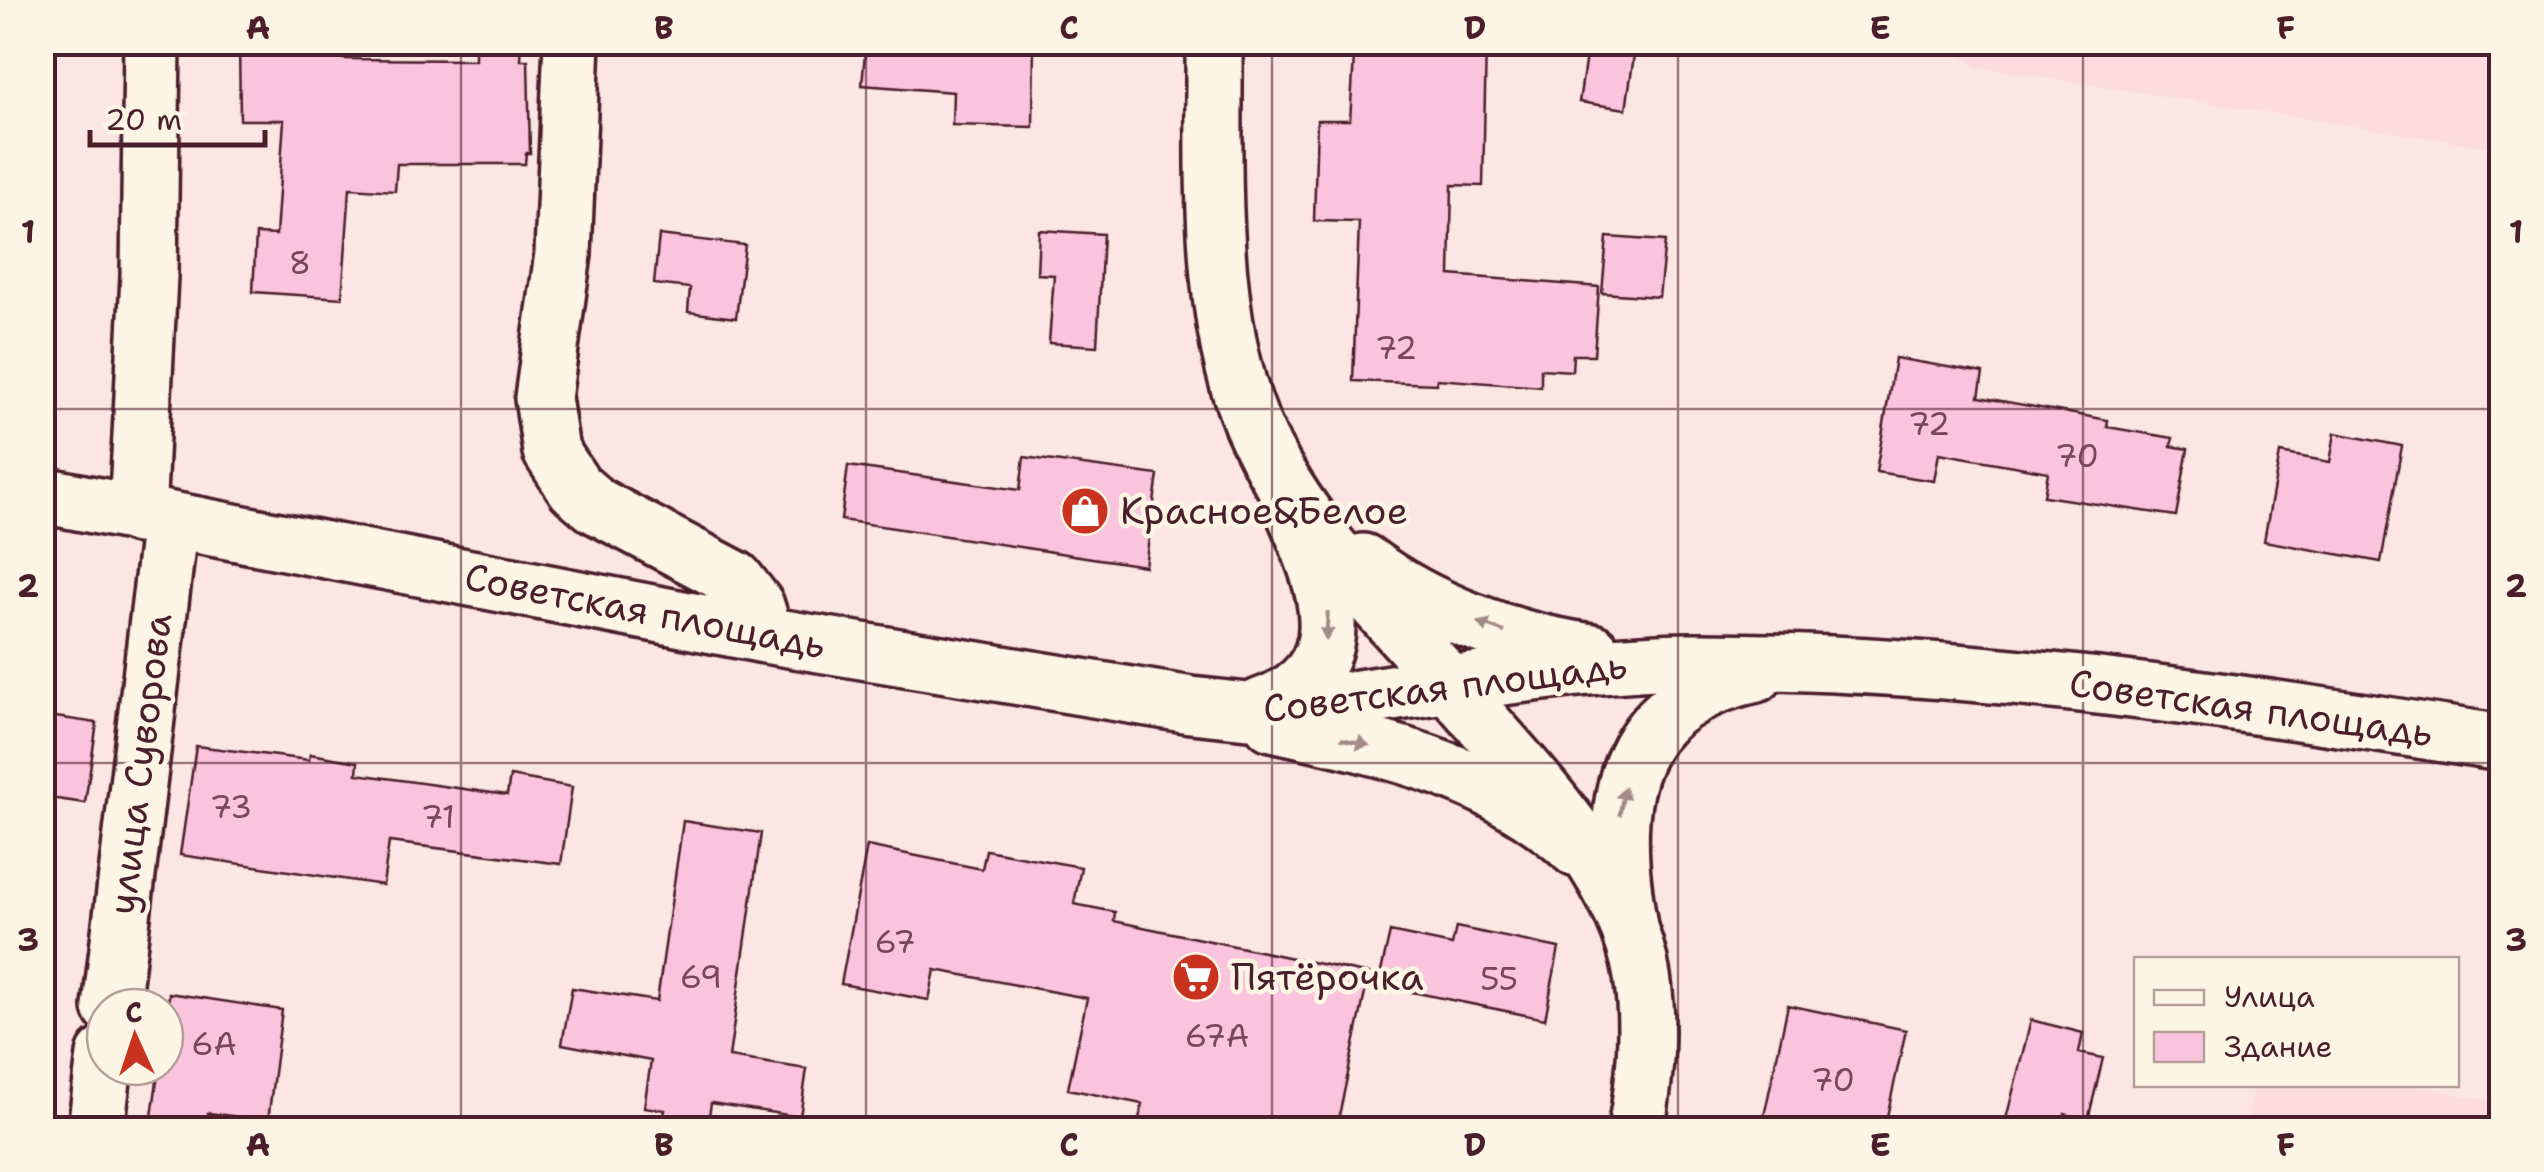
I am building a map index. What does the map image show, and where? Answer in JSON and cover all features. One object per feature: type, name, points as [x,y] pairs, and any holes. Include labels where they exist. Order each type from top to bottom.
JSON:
[{"type":"street","name":"улица Суворова","points":[[113,987],[154,518],[149,276],[152,42]]},
{"type":"street","points":[[572,42],[563,254],[543,398],[551,451],[576,488],[595,505],[734,580],[756,606],[766,634]]},
{"type":"street","points":[[1214,42],[1217,212],[1225,318],[1243,399],[1258,438],[1288,489],[1336,556],[1572,830],[1630,932]]},
{"type":"street","points":[[1288,489],[1371,568],[1404,589],[1469,619],[1565,648],[1690,662]]},
{"type":"street","points":[[1248,711],[1278,701],[1299,687],[1316,669],[1326,645],[1329,615],[1325,588],[1288,489]]},
{"type":"street","name":"Советская площадь","points":[[42,495],[766,634],[1191,705],[1248,711],[1615,664],[1890,666],[2150,693],[2502,743]]},
{"type":"street","points":[[1636,1130],[1646,1056],[1646,1014],[1642,973],[1630,932],[1620,864],[1621,801],[1638,751],[1677,707],[1706,690],[1779,670],[1834,665]]},
{"type":"street","points":[[1191,705],[1378,747],[1450,771],[1531,814],[1564,836],[1596,867]]},
{"type":"street","points":[[96,1130],[101,1087]]},
{"type":"shaded area","points":[[1942,43],[2501,43],[2501,149],[1977,67]]},
{"type":"shaded area","points":[[2254,1087],[2421,1087],[2501,1102],[2501,1129],[2244,1129]]},
{"type":"building","points":[[239,42],[342,42],[343,59],[475,60],[475,42],[522,42],[521,60],[528,60],[530,153],[526,153],[525,164],[397,164],[395,191],[350,188],[342,298],[253,292],[256,234],[276,235],[284,120],[240,120]]},
{"type":"building","points":[[866,42],[1034,42],[1033,127],[952,125],[953,92],[862,85]]},
{"type":"building","points":[[1355,42],[1486,42],[1483,186],[1452,185],[1450,275],[1599,287],[1594,355],[1573,355],[1572,371],[1541,369],[1541,387],[1437,379],[1437,384],[1353,381],[1359,222],[1314,221],[1317,120],[1350,120]]},
{"type":"building","points":[[1588,42],[1636,42],[1626,109],[1579,102]]},
{"type":"building","points":[[1039,230],[1103,234],[1097,346],[1049,343],[1054,275],[1037,274]]},
{"type":"building","points":[[659,235],[745,245],[736,318],[688,312],[690,288],[654,284]]},
{"type":"building","points":[[1607,237],[1665,241],[1659,297],[1602,293]]},
{"type":"building","points":[[1895,358],[1983,373],[1979,397],[2108,420],[2107,427],[2173,438],[2171,446],[2188,449],[2176,516],[2044,496],[2048,472],[1939,453],[1934,481],[1876,472]]},
{"type":"building","points":[[2335,433],[2402,446],[2381,562],[2264,541],[2280,453],[2330,462]]},
{"type":"building","points":[[1024,457],[1158,475],[1145,566],[841,520],[848,466],[1020,490]]},
{"type":"building","points":[[42,715],[97,723],[85,803],[42,797]]},
{"type":"building","points":[[196,746],[309,760],[310,754],[358,762],[357,774],[507,795],[510,776],[572,787],[561,864],[389,842],[383,885],[180,855]]},
{"type":"building","points":[[683,821],[761,833],[729,1057],[807,1069],[800,1117],[711,1103],[707,1130],[662,1130],[665,1110],[644,1107],[651,1061],[562,1044],[572,988],[657,1001]]},
{"type":"building","points":[[867,846],[982,869],[986,850],[1081,867],[1074,904],[1115,912],[1114,921],[1369,974],[1336,1130],[1137,1130],[1142,1104],[1068,1089],[1087,998],[935,970],[929,1000],[841,984]]},
{"type":"building","points":[[1456,927],[1559,948],[1545,1019],[1378,985],[1390,932],[1452,945]]},
{"type":"building","points":[[185,995],[282,1010],[268,1121],[208,1113],[205,1130],[150,1130],[156,1087],[185,1087]]},
{"type":"building","points":[[1788,1005],[1906,1030],[1884,1130],[1761,1130]]},
{"type":"building","points":[[2031,1020],[2083,1033],[2079,1053],[2103,1058],[2088,1120],[2065,1114],[2061,1130],[2031,1130],[2005,1123]]},
{"type":"place","name":"Красное&Белое","points":[[1085,511]]},
{"type":"place","name":"Пятёрочка","points":[[1196,977]]}]
